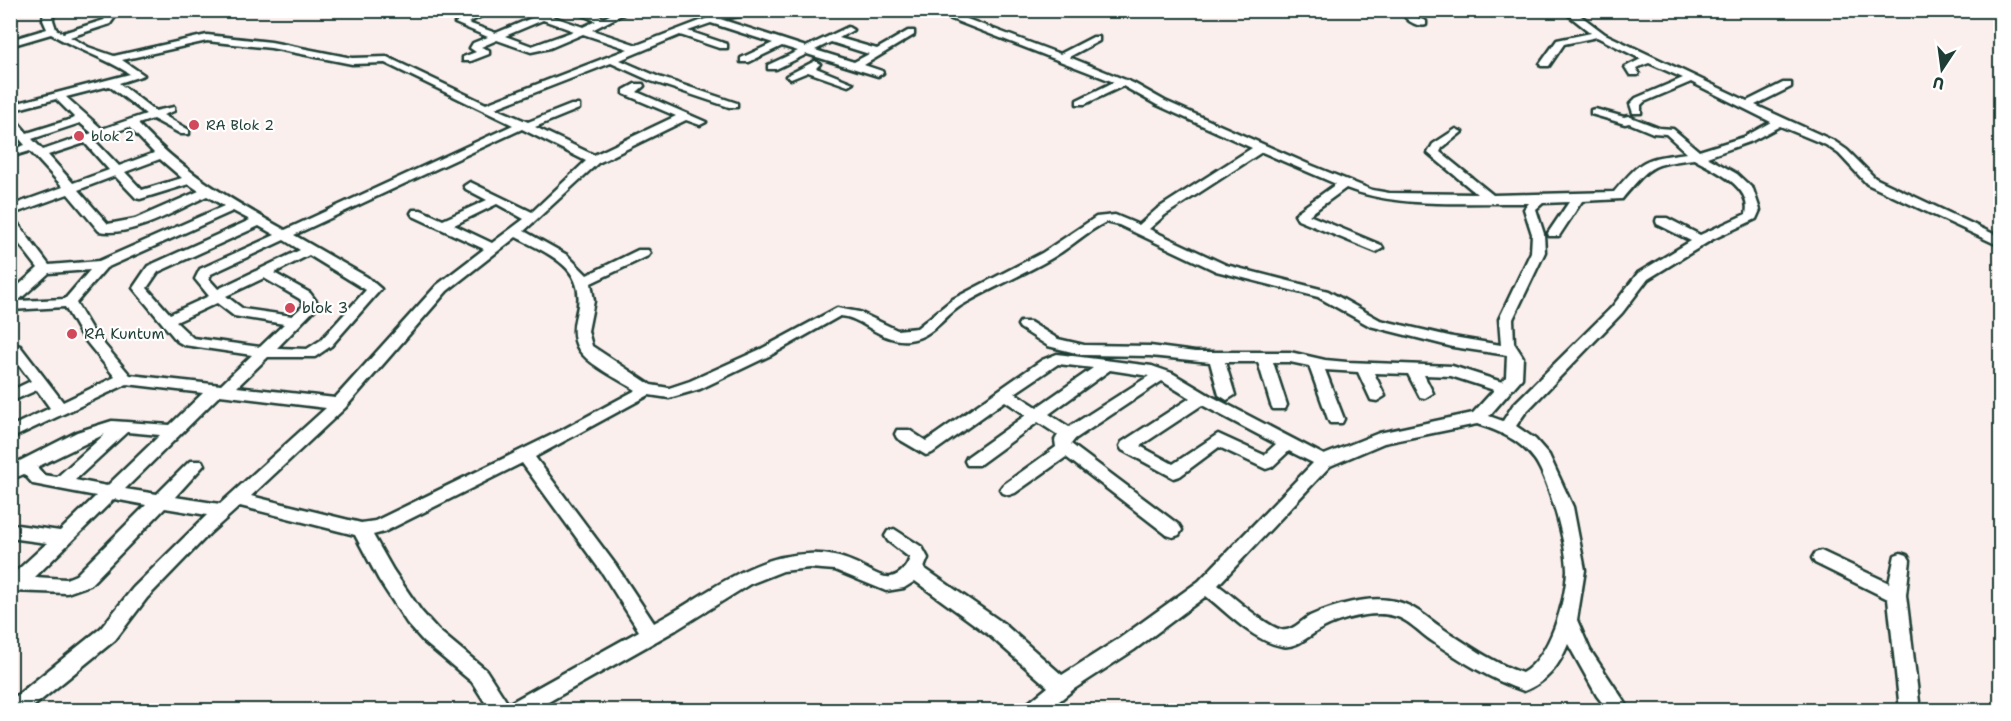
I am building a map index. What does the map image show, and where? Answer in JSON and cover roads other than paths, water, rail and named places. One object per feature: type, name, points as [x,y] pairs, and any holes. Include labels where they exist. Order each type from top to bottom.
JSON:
[{"type":"street","points":[[10,108],[112,83],[139,74],[113,59],[84,49],[56,34],[48,21],[49,10]]},
{"type":"street","points":[[10,43],[107,22],[116,10]]},
{"type":"street","points":[[489,10],[460,23],[524,48],[536,49],[627,10]]},
{"type":"street","points":[[523,10],[638,49]]},
{"type":"street","points":[[467,59],[485,52],[475,47],[558,10]]},
{"type":"street","points":[[574,10],[589,12],[604,21]]},
{"type":"street","points":[[487,107],[733,12],[776,10]]},
{"type":"street","points":[[932,10],[1014,38],[1122,82],[1151,95],[1161,103],[1345,183],[1369,193],[1389,197],[1539,199],[1618,196],[1644,166],[1664,158],[1698,156],[1748,139],[1780,122]]},
{"type":"street","points":[[1423,23],[1410,17],[1429,10]]},
{"type":"street","points":[[1566,10],[1599,34],[1780,122],[1809,133],[1843,152],[1871,181],[2001,242]]},
{"type":"street","points":[[711,20],[878,73]]},
{"type":"street","points":[[772,68],[848,30]]},
{"type":"street","points":[[679,31],[723,46]]},
{"type":"street","points":[[855,66],[911,33]]},
{"type":"street","points":[[1545,64],[1561,42],[1599,34]]},
{"type":"street","points":[[113,59],[195,39],[235,39],[352,61],[387,60],[471,102],[526,125],[594,160]]},
{"type":"street","points":[[830,39],[878,53]]},
{"type":"street","points":[[1060,58],[1096,39]]},
{"type":"street","points":[[745,60],[782,42]]},
{"type":"street","points":[[791,76],[828,57]]},
{"type":"street","points":[[1634,74],[1630,67],[1650,59]]},
{"type":"street","points":[[613,60],[655,79],[733,105]]},
{"type":"street","points":[[807,68],[848,82]]},
{"type":"street","points":[[1638,111],[1635,104],[1640,100],[1691,78]]},
{"type":"street","points":[[1081,102],[1122,82]]},
{"type":"street","points":[[112,83],[154,115],[184,132]]},
{"type":"street","points":[[1747,105],[1786,85]]},
{"type":"street","points":[[639,86],[627,91],[700,122]]},
{"type":"street","points":[[59,96],[101,134]]},
{"type":"street","points":[[201,276],[212,267],[285,236],[526,125],[575,107]]},
{"type":"street","points":[[33,146],[87,139],[170,109]]},
{"type":"street","points":[[1508,428],[1519,409],[1617,309],[1643,276],[1701,241],[1744,221],[1752,216],[1754,210],[1753,199],[1742,184],[1698,156],[1669,131],[1657,131],[1628,119],[1625,121],[1595,112]]},
{"type":"street","points":[[15,711],[108,634],[140,592],[229,505],[289,453],[339,404],[423,307],[457,275],[533,218],[594,160],[685,116]]},
{"type":"street","points":[[10,154],[33,146],[82,119]]},
{"type":"street","points":[[10,120],[73,189],[104,228],[130,225],[206,192]]},
{"type":"street","points":[[131,123],[160,155],[206,192],[260,221],[374,289],[315,352],[301,354],[263,352],[189,342],[167,321],[140,288],[143,280],[153,269],[260,221]]},
{"type":"street","points":[[1456,132],[1437,146],[1434,153],[1489,198]]},
{"type":"street","points":[[87,139],[140,195],[189,180]]},
{"type":"street","points":[[1141,230],[1161,212],[1262,147]]},
{"type":"street","points":[[10,211],[119,173],[160,155]]},
{"type":"street","points":[[1345,183],[1301,215],[1376,248]]},
{"type":"street","points":[[470,186],[533,218]]},
{"type":"street","points":[[1554,233],[1578,198]]},
{"type":"street","points":[[1478,418],[1514,378],[1516,357],[1510,351],[1507,343],[1506,319],[1538,252],[1538,234],[1530,209],[1539,199]]},
{"type":"street","points":[[442,226],[496,200]]},
{"type":"street","points":[[10,301],[45,268],[101,265],[234,206]]},
{"type":"street","points":[[417,213],[492,248]]},
{"type":"street","points":[[516,232],[568,262],[585,281],[587,300],[580,330],[587,350],[647,390],[669,393],[695,386],[766,352],[842,310],[870,326],[892,334],[907,335],[922,331],[956,302],[1043,259],[1100,220],[1113,219],[1141,230],[1178,250],[1233,272],[1299,286],[1326,295],[1349,307],[1364,319],[1375,323],[1453,342],[1510,351]]},
{"type":"street","points":[[1662,221],[1701,241]]},
{"type":"street","points":[[10,223],[45,268]]},
{"type":"street","points":[[167,321],[309,250]]},
{"type":"street","points":[[585,281],[643,253]]},
{"type":"street","points":[[178,257],[239,313],[295,321]]},
{"type":"street","points":[[10,306],[69,303],[101,265]]},
{"type":"street","points":[[13,585],[174,430],[263,352],[312,305],[311,302],[264,273]]},
{"type":"street","points":[[69,303],[86,332],[125,379]]},
{"type":"street","points":[[1024,325],[1053,343],[1084,350],[1149,351],[1216,357],[1290,357],[1315,363],[1364,368],[1452,371],[1505,388]]},
{"type":"street","points":[[10,348],[15,349],[60,410]]},
{"type":"street","points":[[1216,357],[1227,395]]},
{"type":"street","points":[[1264,357],[1279,405]]},
{"type":"street","points":[[903,434],[926,449],[1047,363],[1057,359],[1147,369],[1324,462]]},
{"type":"street","points":[[1315,363],[1336,418]]},
{"type":"street","points":[[973,461],[1107,364]]},
{"type":"street","points":[[1364,368],[1377,396]]},
{"type":"street","points":[[1413,369],[1425,393]]},
{"type":"street","points":[[1009,489],[1068,441],[1161,375]]},
{"type":"street","points":[[10,434],[125,379],[339,404]]},
{"type":"street","points":[[10,397],[40,383]]},
{"type":"street","points":[[27,466],[39,480],[109,494],[229,505],[361,531],[391,522],[525,455],[647,390]]},
{"type":"street","points":[[1004,393],[1038,414],[1173,530]]},
{"type":"street","points":[[1201,398],[1128,446],[1174,472],[1218,440],[1266,463],[1287,443]]},
{"type":"street","points":[[1034,711],[1061,687],[1127,644],[1206,585],[1324,462],[1348,448],[1381,438],[1478,418],[1508,428],[1529,443],[1543,459],[1564,507],[1576,570],[1567,620],[1548,665],[1541,674],[1524,682],[1506,676],[1475,660],[1410,615],[1394,608],[1380,607],[1340,614],[1317,621],[1292,637],[1281,638],[1206,585]]},
{"type":"street","points":[[10,474],[98,429],[114,424],[174,430]]},
{"type":"street","points":[[61,484],[123,426]]},
{"type":"street","points":[[525,455],[609,569],[651,634]]},
{"type":"street","points":[[13,585],[67,586],[77,583],[196,465]]},
{"type":"street","points":[[10,531],[64,538]]},
{"type":"street","points":[[361,531],[386,575],[414,617],[431,636],[479,676],[501,711]]},
{"type":"street","points":[[516,711],[730,587],[772,567],[799,561],[822,561],[851,568],[890,584],[899,583],[914,571],[919,558],[916,552],[894,536]]},
{"type":"street","points":[[1821,558],[1897,595]]},
{"type":"street","points":[[1901,560],[1897,595],[1910,711]]},
{"type":"street","points":[[914,571],[996,629],[1036,662],[1061,687]]},
{"type":"street","points":[[1567,620],[1582,654],[1620,711]]},
{"type":"place","name":"RA Blok 2","points":[[194,125]]},
{"type":"place","name":"blok 2","points":[[79,136]]},
{"type":"place","name":"blok 3","points":[[290,308]]},
{"type":"place","name":"RA Kuntum","points":[[72,334]]}]
